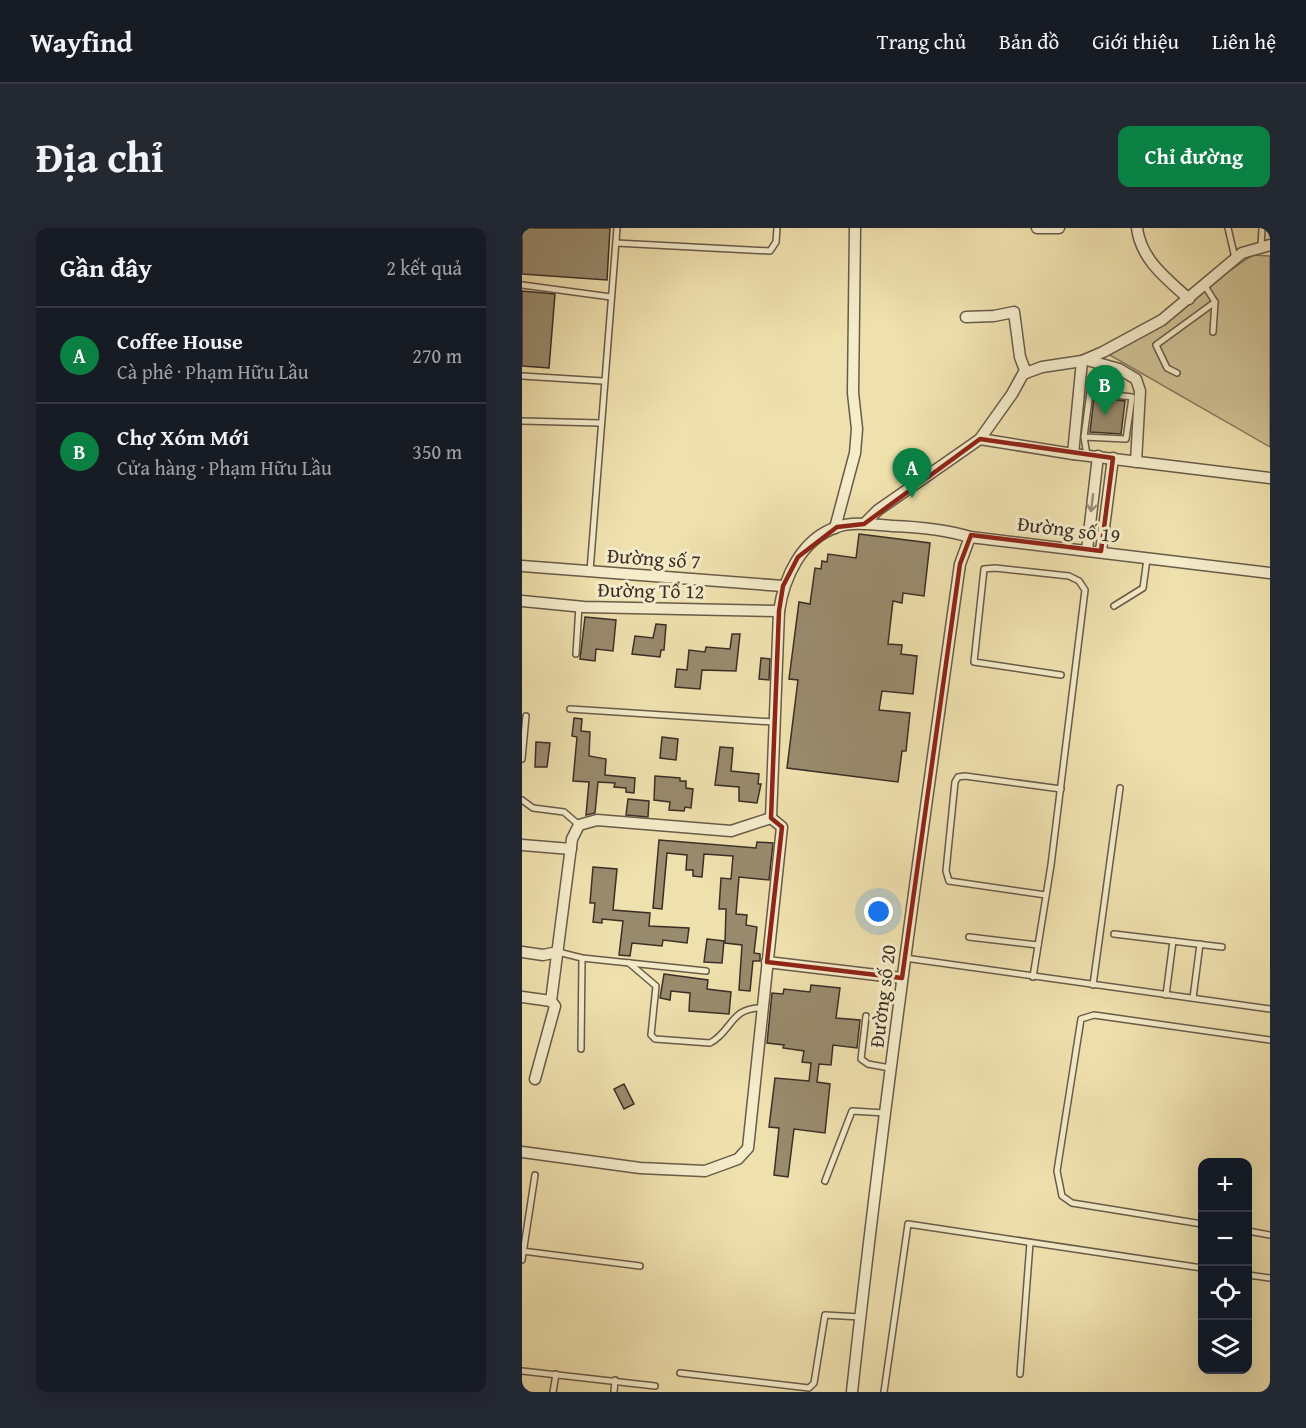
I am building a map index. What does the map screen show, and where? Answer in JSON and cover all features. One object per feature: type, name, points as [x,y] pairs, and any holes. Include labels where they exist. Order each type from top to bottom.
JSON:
[{"type":"street","points":[[771,819],[773,722],[779,611],[783,586],[798,557],[835,528],[855,453],[857,429],[853,393],[855,228]]},
{"type":"street","points":[[1037,228],[1059,228]]},
{"type":"street","points":[[1137,228],[1143,252],[1189,299]]},
{"type":"street","points":[[1085,361],[1162,320],[1242,253],[1266,246]]},
{"type":"street","points":[[966,317],[994,316],[1014,312],[1020,357],[1026,373]]},
{"type":"street","points":[[1073,454],[1085,361]]},
{"type":"street","points":[[864,524],[878,510],[980,439],[1026,373],[1042,366],[1085,361],[1119,369],[1136,379],[1140,391],[1136,462]]},
{"type":"street","points":[[980,439],[1073,454],[1270,478]]},
{"type":"street","points":[[1086,550],[1092,455]]},
{"type":"street","points":[[1101,551],[1113,458]]},
{"type":"street","name":"Đường số 19","points":[[835,528],[864,524],[932,528],[970,537],[1270,573]]},
{"type":"street","name":"Đường số 20","points":[[852,1392],[902,978],[960,564],[970,537]]},
{"type":"street","name":"Đường số 7","points":[[522,566],[783,586]]},
{"type":"street","name":"Đường Tổ 12","points":[[522,601],[579,606],[779,611]]},
{"type":"street","points":[[535,1079],[555,1006],[551,1000],[571,849],[579,825],[597,820],[731,831],[771,819]]},
{"type":"street","points":[[522,1152],[676,1172],[705,1171],[738,1159],[748,1148],[782,827],[771,819]]},
{"type":"street","points":[[522,844],[571,849]]},
{"type":"street","points":[[522,951],[543,955],[558,952]]},
{"type":"street","points":[[766,962],[902,978]]},
{"type":"street","points":[[522,997],[551,1000]]},
{"type":"lane","points":[[590,571],[603,381],[617,228]]},
{"type":"lane","points":[[616,243],[770,251],[776,242],[777,228]]},
{"type":"lane","points":[[1228,228],[1229,240],[1236,259]]},
{"type":"lane","points":[[1262,228],[1266,246]]},
{"type":"lane","points":[[522,285],[611,297]]},
{"type":"lane","points":[[1205,285],[1215,302],[1213,332]]},
{"type":"lane","points":[[1177,372],[1167,368],[1156,345],[1215,302]]},
{"type":"lane","points":[[522,376],[603,381]]},
{"type":"lane","points":[[1084,436],[1126,439],[1132,397],[1090,392],[1084,436],[1092,455]]},
{"type":"lane","points":[[522,421],[600,423]]},
{"type":"lane","points":[[1114,606],[1143,588],[1148,557]]},
{"type":"lane","points":[[1033,977],[1061,789],[1085,590],[1079,580],[1069,576],[995,568],[984,569],[974,662],[1061,675]]},
{"type":"lane","points":[[576,654],[579,606]]},
{"type":"lane","points":[[570,709],[773,722]]},
{"type":"lane","points":[[522,759],[526,716]]},
{"type":"lane","points":[[1046,895],[947,879],[955,782],[958,777],[964,776],[1061,789]]},
{"type":"lane","points":[[1093,985],[1120,788]]},
{"type":"lane","points":[[522,800],[533,808],[564,812],[579,825]]},
{"type":"lane","points":[[1114,934],[1222,946]]},
{"type":"lane","points":[[969,937],[1038,945]]},
{"type":"lane","points":[[1166,995],[1173,941]]},
{"type":"lane","points":[[1193,998],[1200,944]]},
{"type":"lane","points":[[558,952],[582,958],[706,971]]},
{"type":"lane","points":[[581,1049],[582,958]]},
{"type":"lane","points":[[905,958],[1270,1009]]},
{"type":"lane","points":[[629,963],[656,986],[651,1032],[655,1039],[710,1043],[739,1013],[748,1008],[762,1008]]},
{"type":"lane","points":[[1198,1223],[1072,1203],[1062,1196],[1058,1171],[1081,1019],[1094,1015],[1270,1040]]},
{"type":"lane","points":[[866,1016],[861,1059],[868,1064],[890,1068]]},
{"type":"lane","points":[[825,1181],[852,1111],[885,1113]]},
{"type":"lane","points":[[522,1260],[535,1175]]},
{"type":"lane","points":[[884,1392],[908,1224],[1198,1267]]},
{"type":"lane","points":[[1252,1232],[1270,1235]]},
{"type":"lane","points":[[1020,1374],[1030,1243]]},
{"type":"lane","points":[[523,1252],[640,1266]]},
{"type":"lane","points":[[1252,1276],[1270,1278]]},
{"type":"lane","points":[[680,1373],[809,1388],[814,1383],[825,1315],[860,1317]]},
{"type":"lane","points":[[522,1371],[655,1386]]},
{"type":"lane","points":[[553,1392],[556,1374]]},
{"type":"lane","points":[[614,1392],[615,1380]]},
{"type":"highlighted area","points":[[980,439],[1113,458],[1101,551],[971,535],[960,564],[902,978],[767,962],[782,827],[771,818],[779,611],[783,586],[798,557],[837,527],[864,524]]},
{"type":"shaded area","points":[[1253,255],[1270,256],[1270,447],[1108,354],[1147,334],[1182,310],[1214,281]]},
{"type":"building","points":[[522,228],[610,228],[607,280],[522,274]]},
{"type":"building","points":[[522,291],[555,294],[549,368],[522,366]]},
{"type":"building","points":[[1094,397],[1125,401],[1121,434],[1090,432]]},
{"type":"building","points":[[859,534],[930,543],[924,596],[903,593],[902,603],[893,601],[888,644],[902,645],[901,654],[917,656],[913,694],[882,691],[879,710],[910,713],[906,751],[902,751],[898,782],[787,768],[798,680],[789,679],[799,602],[810,604],[815,568],[821,569],[822,561],[827,562],[828,554],[856,558]]},
{"type":"building","points":[[585,617],[616,620],[613,651],[596,649],[595,661],[580,659]]},
{"type":"building","points":[[656,624],[666,625],[664,650],[661,650],[660,657],[632,654],[635,636],[653,638]]},
{"type":"building","points":[[732,634],[740,634],[736,671],[702,670],[700,689],[675,687],[677,669],[687,670],[689,650],[705,652],[706,647],[730,649]]},
{"type":"building","points":[[761,658],[770,659],[769,680],[759,679]]},
{"type":"building","points":[[574,718],[582,719],[581,731],[590,732],[589,756],[606,759],[605,775],[635,778],[634,793],[626,792],[626,788],[614,787],[615,783],[598,782],[595,813],[586,815],[589,782],[573,781],[577,737],[572,736]]},
{"type":"building","points":[[662,737],[678,739],[676,760],[660,758]]},
{"type":"building","points":[[536,742],[550,743],[547,767],[535,767]]},
{"type":"building","points":[[720,747],[733,748],[731,771],[759,774],[758,784],[761,784],[757,803],[739,801],[739,787],[715,785]]},
{"type":"building","points":[[655,776],[680,778],[680,781],[686,781],[686,788],[693,789],[691,808],[685,807],[684,811],[669,810],[670,802],[654,800]]},
{"type":"building","points":[[628,799],[649,801],[648,817],[626,815]]},
{"type":"building","points":[[659,840],[756,848],[757,842],[773,843],[769,880],[739,877],[736,914],[747,915],[746,925],[757,927],[754,953],[760,954],[760,961],[753,961],[750,991],[739,990],[742,945],[725,943],[726,909],[719,909],[721,878],[731,879],[733,856],[704,854],[702,877],[693,876],[693,870],[686,870],[687,855],[667,853],[662,909],[653,908]]},
{"type":"building","points":[[593,867],[617,869],[613,910],[650,913],[649,926],[689,928],[687,943],[663,940],[662,946],[632,943],[630,956],[619,955],[623,921],[602,919],[602,923],[593,922],[595,903],[590,903]]},
{"type":"building","points":[[707,939],[724,941],[722,963],[704,962]]},
{"type":"building","points":[[664,974],[708,980],[707,989],[731,992],[729,1014],[689,1011],[690,993],[671,991],[670,1000],[660,998]]},
{"type":"building","points":[[811,985],[840,988],[836,1018],[860,1020],[857,1048],[833,1045],[831,1065],[819,1064],[817,1082],[830,1084],[825,1133],[794,1129],[788,1177],[774,1175],[779,1128],[769,1127],[775,1078],[809,1081],[811,1063],[802,1062],[804,1051],[767,1043],[772,993],[783,994],[784,989],[810,992]]},
{"type":"building","points":[[624,1084],[634,1104],[624,1109],[614,1089]]},
{"type":"place","name":"Chợ Xóm Mới","points":[[1105,415]]},
{"type":"place","name":"Coffee House","points":[[912,498]]}]
